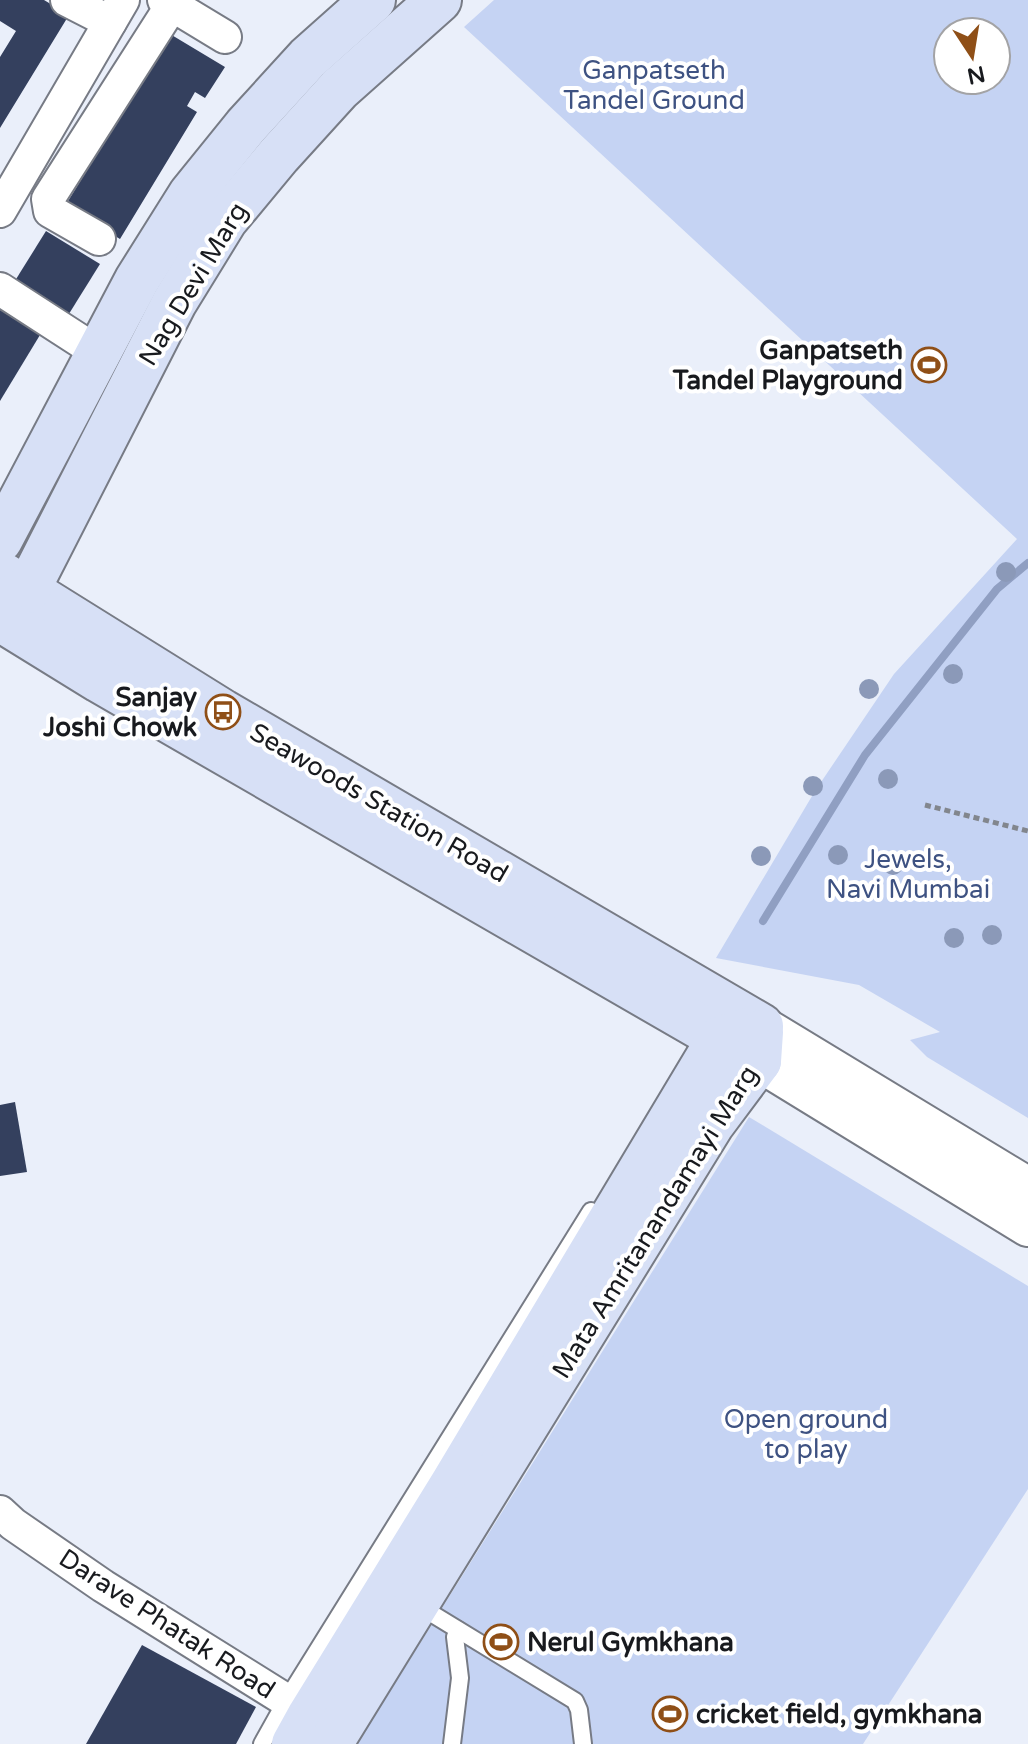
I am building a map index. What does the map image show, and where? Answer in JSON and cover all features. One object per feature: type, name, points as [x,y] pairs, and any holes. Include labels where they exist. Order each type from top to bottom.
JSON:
[{"type":"main road","name":"Nag Devi Marg","points":[[0,540],[137,280],[191,194],[246,126],[308,58],[373,0]]},
{"type":"main road","name":"Nag Devi Marg","points":[[7,596],[174,303],[225,220],[339,89],[439,0]]},
{"type":"main road","name":"Seawoods Station Road","points":[[7,596],[99,680],[719,1039],[760,1044]]},
{"type":"main road","name":"Seawoods Station Road","points":[[7,596],[237,720],[760,1044]]},
{"type":"main road","name":"Mata Amritanandamayi Marg","points":[[311,1727],[442,1476],[719,1039]]},
{"type":"main road","name":"Mata Amritanandamayi Marg","points":[[311,1727],[416,1604],[760,1044]]},
{"type":"street","points":[[0,211],[117,11],[67,0]]},
{"type":"street","points":[[99,239],[50,211],[48,199],[168,2],[225,37]]},
{"type":"street","points":[[17,181],[48,199]]},
{"type":"street","points":[[0,289],[99,353]]},
{"type":"street","points":[[760,1044],[1028,1188]]},
{"type":"street","points":[[760,1044],[1028,1226]]},
{"type":"street","name":"Darave Phatak Road","points":[[0,1512],[13,1524],[311,1727]]},
{"type":"lane","points":[[442,1476],[602,1194]]},
{"type":"lane","points":[[416,1604],[575,1701],[583,1744]]},
{"type":"lane","points":[[452,1744],[460,1678],[455,1637],[458,1630]]},
{"type":"lane","points":[[262,1744],[311,1727]]},
{"type":"path","points":[[925,805],[1028,831]]},
{"type":"green space","points":[[494,0],[1028,0],[1028,1118],[927,1057],[910,1040],[940,1032],[859,985],[716,958],[815,791],[894,674],[1017,539],[464,27]]},
{"type":"green space","name":"Open ground to play","points":[[749,1117],[1028,1286],[1028,1489],[863,1744],[357,1744]]},
{"type":"building","points":[[0,0],[44,0],[69,15],[0,128],[0,57],[16,31],[0,21]]},
{"type":"building","points":[[170,34],[225,67],[205,98],[195,92],[187,106],[197,112],[120,239],[65,206]]},
{"type":"building","points":[[46,231],[100,264],[67,317],[13,284]]},
{"type":"building","points":[[0,304],[43,330],[0,401]]},
{"type":"building","points":[[15,1102],[27,1172],[0,1176],[0,1105]]},
{"type":"building","points":[[142,1645],[256,1707],[236,1744],[86,1744]]},
{"type":"waterway","points":[[763,921],[865,755],[997,589],[1028,563]]},
{"type":"place","name":"Ganpatseth Tandel Playground","points":[[929,365]]},
{"type":"place","name":"Sanjay Joshi Chowk","points":[[223,712]]},
{"type":"place","name":"Nerul Gymkhana","points":[[501,1642]]},
{"type":"place","name":"cricket field, gymkhana","points":[[670,1714]]},
{"type":"park label","name":"Ganpatseth Tandel Ground","points":[[654,85]]},
{"type":"park label","name":"Jewels, Navi Mumbai","points":[[908,874]]}]
